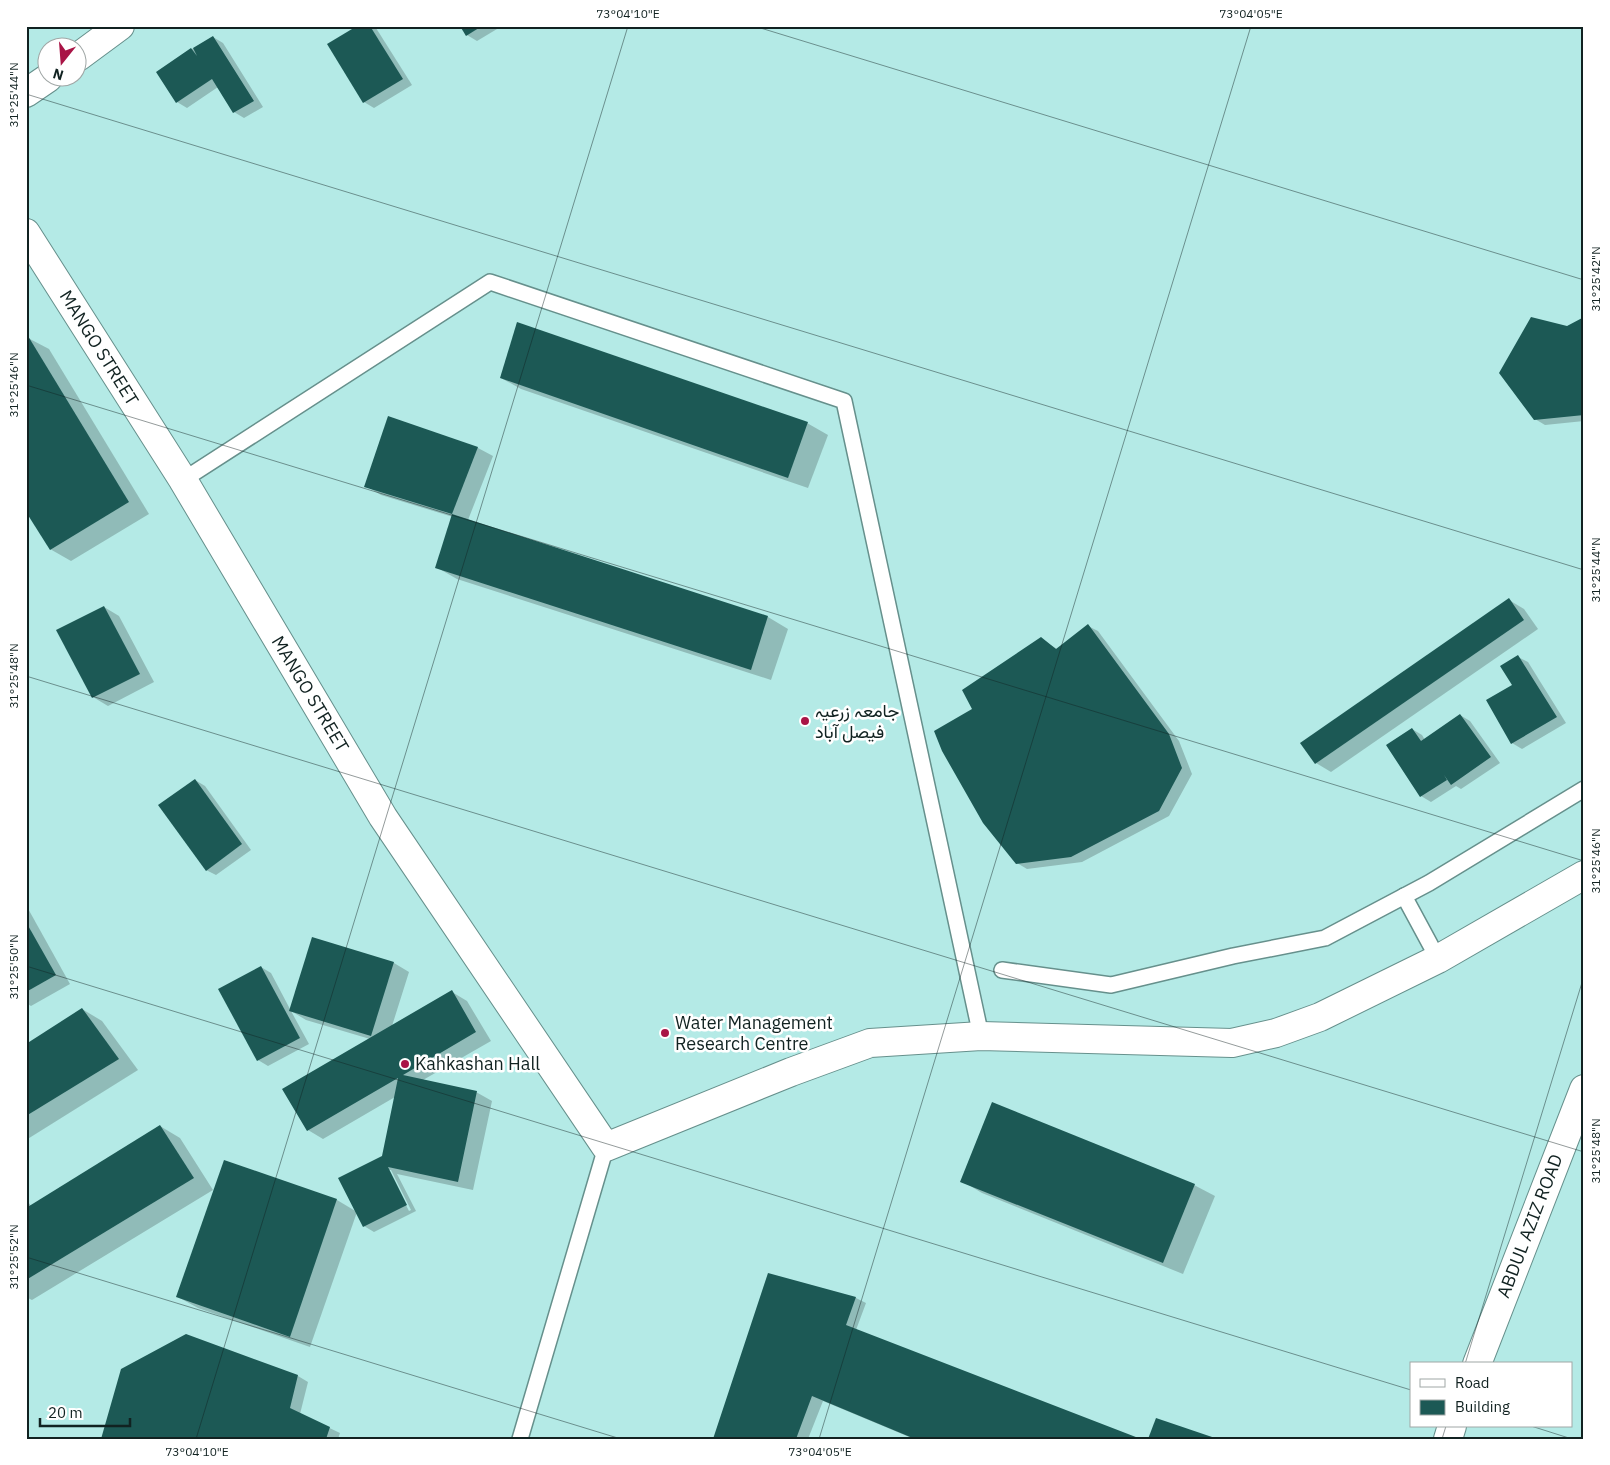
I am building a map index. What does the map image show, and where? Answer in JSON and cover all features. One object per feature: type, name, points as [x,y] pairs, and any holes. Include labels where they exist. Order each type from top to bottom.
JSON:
[{"type":"street","points":[[88,50],[120,26]]},
{"type":"street","points":[[26,94],[38,85]]},
{"type":"street","name":"MANGO STREET","points":[[26,233],[183,480],[383,817],[606,1147]]},
{"type":"street","points":[[606,1147],[791,1072],[870,1043],[981,1036],[1232,1043],[1276,1032],[1320,1017],[1438,959],[1584,875]]},
{"type":"street","name":"ABDUL AZIZ ROAD","points":[[1478,1362],[1584,1089]]},
{"type":"lane","points":[[183,480],[490,282],[844,402],[981,1036]]},
{"type":"lane","points":[[1002,970],[1111,985],[1233,956],[1325,938],[1428,883],[1584,789]]},
{"type":"lane","points":[[1404,896],[1438,959]]},
{"type":"lane","points":[[520,1439],[606,1147]]},
{"type":"shaded area","name":"جامعہ زرعیہ فیصل آباد","points":[[26,26],[1584,26],[1584,1439],[26,1439]]},
{"type":"building","points":[[357,26],[370,26],[403,79],[363,103],[327,44]]},
{"type":"building","points":[[460,26],[482,26],[466,36]]},
{"type":"building","points":[[213,36],[254,101],[233,113],[212,79],[176,103],[156,72],[191,48],[197,56],[193,48]]},
{"type":"building","points":[[1531,317],[1567,326],[1584,317],[1584,415],[1534,420],[1499,373]]},
{"type":"building","points":[[517,322],[808,422],[788,478],[500,378]]},
{"type":"building","points":[[28,336],[129,502],[50,550],[26,512],[26,338]]},
{"type":"building","points":[[388,416],[478,447],[452,514],[364,487]]},
{"type":"building","points":[[452,514],[768,616],[751,670],[435,568]]},
{"type":"building","points":[[1509,598],[1524,620],[1315,764],[1300,743]]},
{"type":"building","points":[[104,606],[140,674],[92,698],[56,630]]},
{"type":"building","points":[[1088,624],[1169,734],[1182,768],[1159,811],[1071,857],[1016,864],[983,823],[942,751],[934,731],[972,709],[962,690],[1041,637],[1056,649]]},
{"type":"building","points":[[1518,655],[1557,717],[1511,744],[1486,700],[1512,685],[1500,666]]},
{"type":"building","points":[[1460,714],[1491,757],[1451,785],[1444,775],[1447,780],[1420,797],[1386,745],[1412,728],[1421,741]]},
{"type":"building","points":[[195,779],[242,844],[206,871],[158,805]]},
{"type":"building","points":[[26,922],[56,975],[26,992]]},
{"type":"building","points":[[312,937],[394,962],[371,1036],[289,1011]]},
{"type":"building","points":[[261,966],[300,1038],[257,1061],[218,989]]},
{"type":"building","points":[[452,990],[476,1032],[403,1075],[477,1091],[458,1182],[388,1167],[407,1205],[363,1227],[338,1178],[382,1156],[398,1078],[307,1131],[282,1089]]},
{"type":"building","points":[[82,1008],[119,1059],[26,1116],[26,1044]]},
{"type":"building","points":[[992,1102],[1195,1184],[1163,1263],[960,1182]]},
{"type":"building","points":[[160,1125],[194,1178],[26,1280],[26,1208]]},
{"type":"building","points":[[224,1160],[337,1199],[290,1337],[176,1297]]},
{"type":"building","points":[[768,1273],[856,1297],[846,1325],[1141,1439],[915,1439],[812,1396],[796,1439],[713,1439]]},
{"type":"building","points":[[186,1334],[298,1375],[290,1408],[330,1427],[326,1439],[101,1439],[121,1369]]},
{"type":"building","points":[[1156,1418],[1215,1438],[1215,1439],[1148,1439]]},
{"type":"place","name":"جامعہ زرعیہ فیصل آباد","points":[[805,721]]},
{"type":"place","name":"Water Management Research Centre","points":[[665,1033]]},
{"type":"place","name":"Kahkashan Hall","points":[[405,1064]]}]
